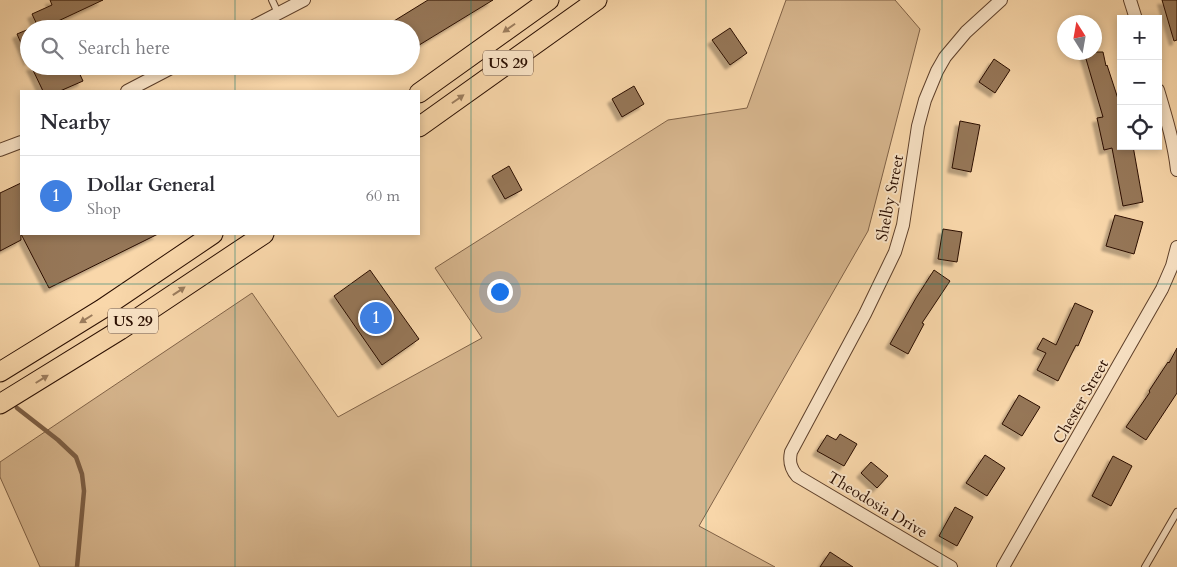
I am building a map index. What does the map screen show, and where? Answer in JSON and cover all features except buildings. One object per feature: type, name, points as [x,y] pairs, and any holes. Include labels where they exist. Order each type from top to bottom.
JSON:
[{"type":"main road","name":"US 29","points":[[420,92],[549,0]]},
{"type":"main road","name":"US 29","points":[[420,126],[598,0]]},
{"type":"main road","name":"US 29","points":[[0,372],[102,309],[213,235]]},
{"type":"main road","name":"US 29","points":[[0,404],[120,330],[262,235]]},
{"type":"street","points":[[265,20],[304,0]]},
{"type":"street","name":"Shelby Street","points":[[791,466],[791,452],[865,314],[895,252],[903,225],[918,126],[925,100],[937,71],[945,57],[966,32],[1001,0]]},
{"type":"street","points":[[1130,0],[1135,15]]},
{"type":"street","points":[[129,90],[158,75]]},
{"type":"street","points":[[1162,104],[1177,170]]},
{"type":"street","points":[[0,150],[20,142]]},
{"type":"street","name":"Chester Street","points":[[1003,567],[1162,289],[1172,266],[1177,246]]},
{"type":"street","name":"Theodosia Drive","points":[[791,466],[797,476],[952,567]]},
{"type":"lane","points":[[272,0],[278,13]]},
{"type":"lane","points":[[1145,567],[1177,512]]},
{"type":"shaded area","points":[[786,0],[895,0],[920,29],[868,231],[699,526],[775,567],[40,567],[0,477],[0,462],[252,293],[338,417],[482,338],[435,268],[668,120],[747,108]]},
{"type":"waterway","points":[[17,408],[58,440],[76,457],[82,474],[84,491],[77,567]]},
{"type":"place","name":"Dollar General","points":[[376,318]]}]
